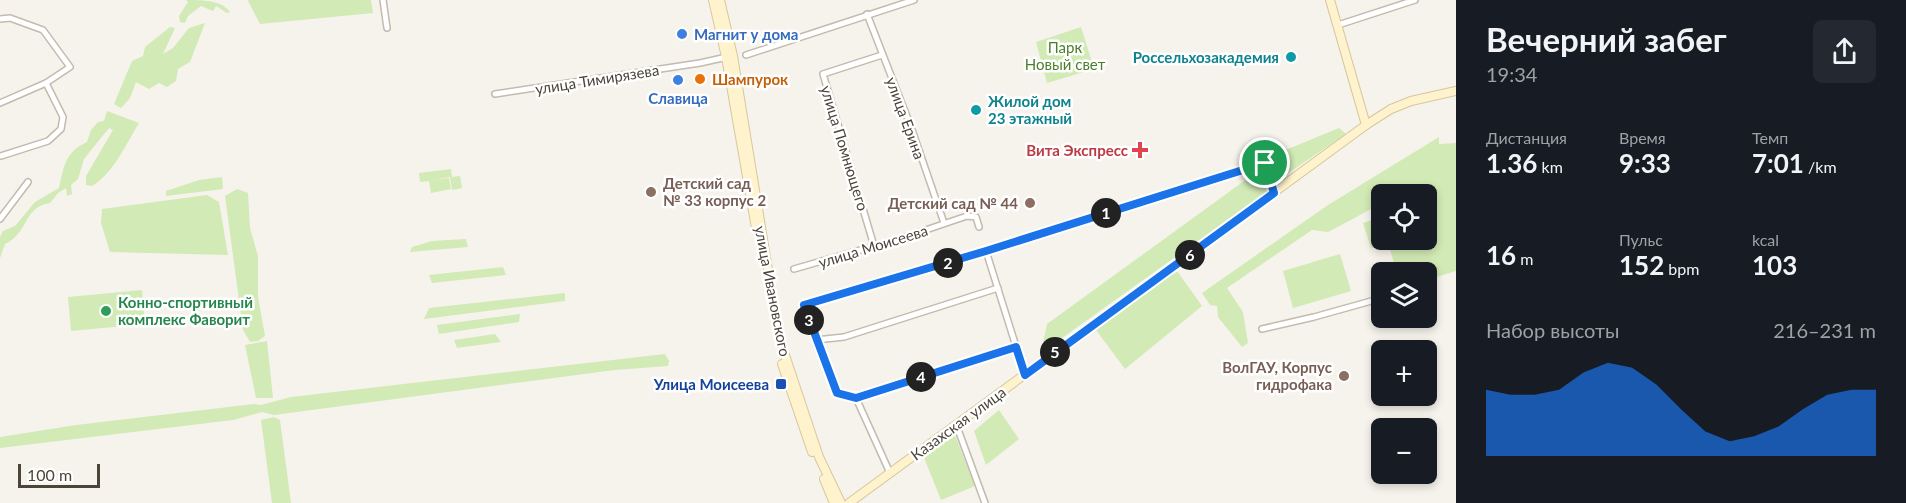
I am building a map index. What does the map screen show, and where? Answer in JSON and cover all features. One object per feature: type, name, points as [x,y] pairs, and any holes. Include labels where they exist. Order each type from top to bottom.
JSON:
[{"type":"street","points":[[383,0],[387,28]]},
{"type":"street","name":"улица Ивановского","points":[[712,0],[729,56],[779,337],[819,457],[841,503]]},
{"type":"street","name":"улица Ивановского","points":[[720,0],[775,339],[807,440],[834,503]]},
{"type":"street","points":[[746,55],[914,0]]},
{"type":"street","points":[[1330,0],[1366,125]]},
{"type":"street","points":[[1338,25],[1414,0]]},
{"type":"street","name":"улица Ерина","points":[[867,14],[911,127],[944,223]]},
{"type":"street","points":[[0,19],[10,18],[43,30],[70,67],[46,83],[0,104]]},
{"type":"street","name":"улица Помнющего","points":[[874,246],[823,74],[882,55]]},
{"type":"street","name":"улица Тимирязева","points":[[495,94],[700,63],[729,56]]},
{"type":"street","points":[[1,156],[48,141],[61,129],[63,117],[46,83]]},
{"type":"street","name":"Казахская улица","points":[[849,503],[1366,125],[1391,109],[1456,91]]},
{"type":"street","points":[[1016,347],[856,398],[837,393],[804,305],[986,251],[1265,163],[1274,193]]},
{"type":"street","points":[[0,219],[28,182]]},
{"type":"street","name":"улица Моисеева","points":[[794,269],[972,215],[976,217],[979,227]]},
{"type":"street","points":[[986,251],[1025,375]]},
{"type":"street","points":[[816,340],[844,337],[998,288]]},
{"type":"street","points":[[1262,329],[1371,301]]},
{"type":"street","points":[[856,398],[890,473]]},
{"type":"street","points":[[956,424],[985,503]]},
{"type":"green space","points":[[186,0],[217,3],[230,12],[227,13],[216,6],[213,11],[201,6],[188,16],[185,23],[180,22],[179,16],[188,2]]},
{"type":"green space","points":[[249,0],[371,0],[373,13],[260,24]]},
{"type":"green space","points":[[205,23],[190,62],[178,69],[176,81],[167,87],[159,83],[149,89],[136,82],[130,98],[121,108],[114,104],[132,61],[143,56],[145,47],[170,27],[175,28],[163,54],[173,48],[189,28]]},
{"type":"green space","name":"Парк Новый свет","points":[[1081,27],[1094,69],[1047,83],[1036,42]]},
{"type":"green space","points":[[107,111],[139,123],[113,166],[100,181],[92,186],[86,185],[86,176],[113,130],[109,128],[84,159],[78,179],[71,185],[72,194],[67,196],[66,188],[58,193],[50,203],[41,205],[35,210],[18,234],[5,244],[0,258],[0,237],[3,231],[15,226],[35,202],[59,188],[64,166],[70,155],[87,142],[91,130],[98,122],[104,121]]},
{"type":"green space","points":[[1339,128],[1346,134],[1278,180],[1272,173],[1271,156]]},
{"type":"green space","points":[[1439,137],[1439,144],[1456,143],[1456,271],[1437,277],[1437,262],[1394,262],[1390,250],[1437,250],[1437,184],[1371,184],[1371,209],[1328,232],[1312,230],[1227,288],[1243,312],[1248,343],[1242,347],[1218,317],[1217,306],[1210,305],[1202,293],[1328,205]]},
{"type":"green space","points":[[1262,168],[1269,190],[1041,353],[1047,324]]},
{"type":"green space","points":[[451,169],[452,177],[460,176],[462,188],[452,190],[450,177],[433,180],[449,178],[451,189],[431,193],[429,181],[420,182],[419,173]]},
{"type":"green space","points":[[222,177],[223,189],[166,196],[166,191],[199,180]]},
{"type":"green space","points":[[237,189],[248,193],[250,228],[258,256],[258,297],[265,336],[258,341],[250,342],[243,330],[225,196]]},
{"type":"green space","points":[[207,195],[219,202],[228,255],[110,252],[101,223],[102,209]]},
{"type":"green space","points":[[1371,220],[1371,248],[1363,223]]},
{"type":"green space","points":[[466,239],[468,247],[410,252],[412,247],[432,241]]},
{"type":"green space","points":[[1340,254],[1351,291],[1293,308],[1283,271]]},
{"type":"green space","points":[[503,267],[506,275],[432,283],[429,275]]},
{"type":"green space","points":[[1177,271],[1202,306],[1125,369],[1096,330]]},
{"type":"green space","name":"Конно-спортивный комплекс Фаворит","points":[[142,290],[145,324],[71,331],[68,297]]},
{"type":"green space","points":[[565,293],[565,301],[424,319],[429,308]]},
{"type":"green space","points":[[520,314],[519,322],[439,334],[437,325]]},
{"type":"green space","points":[[495,334],[501,342],[457,348],[454,340]]},
{"type":"green space","points":[[267,341],[273,398],[256,398],[245,345]]},
{"type":"green space","points":[[665,354],[669,361],[668,366],[615,370],[274,415],[262,412],[233,420],[0,448],[0,437],[76,425],[261,405],[291,397]]},
{"type":"green space","points":[[999,410],[1019,439],[986,465],[974,431]]},
{"type":"green space","points":[[274,417],[280,420],[291,503],[272,503],[261,420]]},
{"type":"green space","points":[[954,433],[975,486],[941,500],[923,455]]},
{"type":"place","name":"Магнит у дома","points":[[682,34]]},
{"type":"place","name":"Россельхозакадемия","points":[[1291,57]]},
{"type":"place","name":"Шампурок","points":[[700,79]]},
{"type":"place","name":"Славица","points":[[678,80]]},
{"type":"place","name":"Жилой дом 23 этажный","points":[[976,110]]},
{"type":"place","name":"Вита Экспресс","points":[[1140,150]]},
{"type":"place","name":"Детский сад № 33 корпус 2","points":[[651,192]]},
{"type":"place","name":"Детский сад № 44","points":[[1030,203]]},
{"type":"place","name":"Конно-спортивный комплекс Фаворит","points":[[106,311]]},
{"type":"place","name":"ВолГАУ, Корпус гидрофака","points":[[1344,376]]},
{"type":"place","name":"Улица Моисеева","points":[[781,384]]},
{"type":"route","points":[[1265,163],[1274,193],[1025,375],[1016,347],[856,398],[837,393],[804,305],[986,251],[1265,163]]}]
